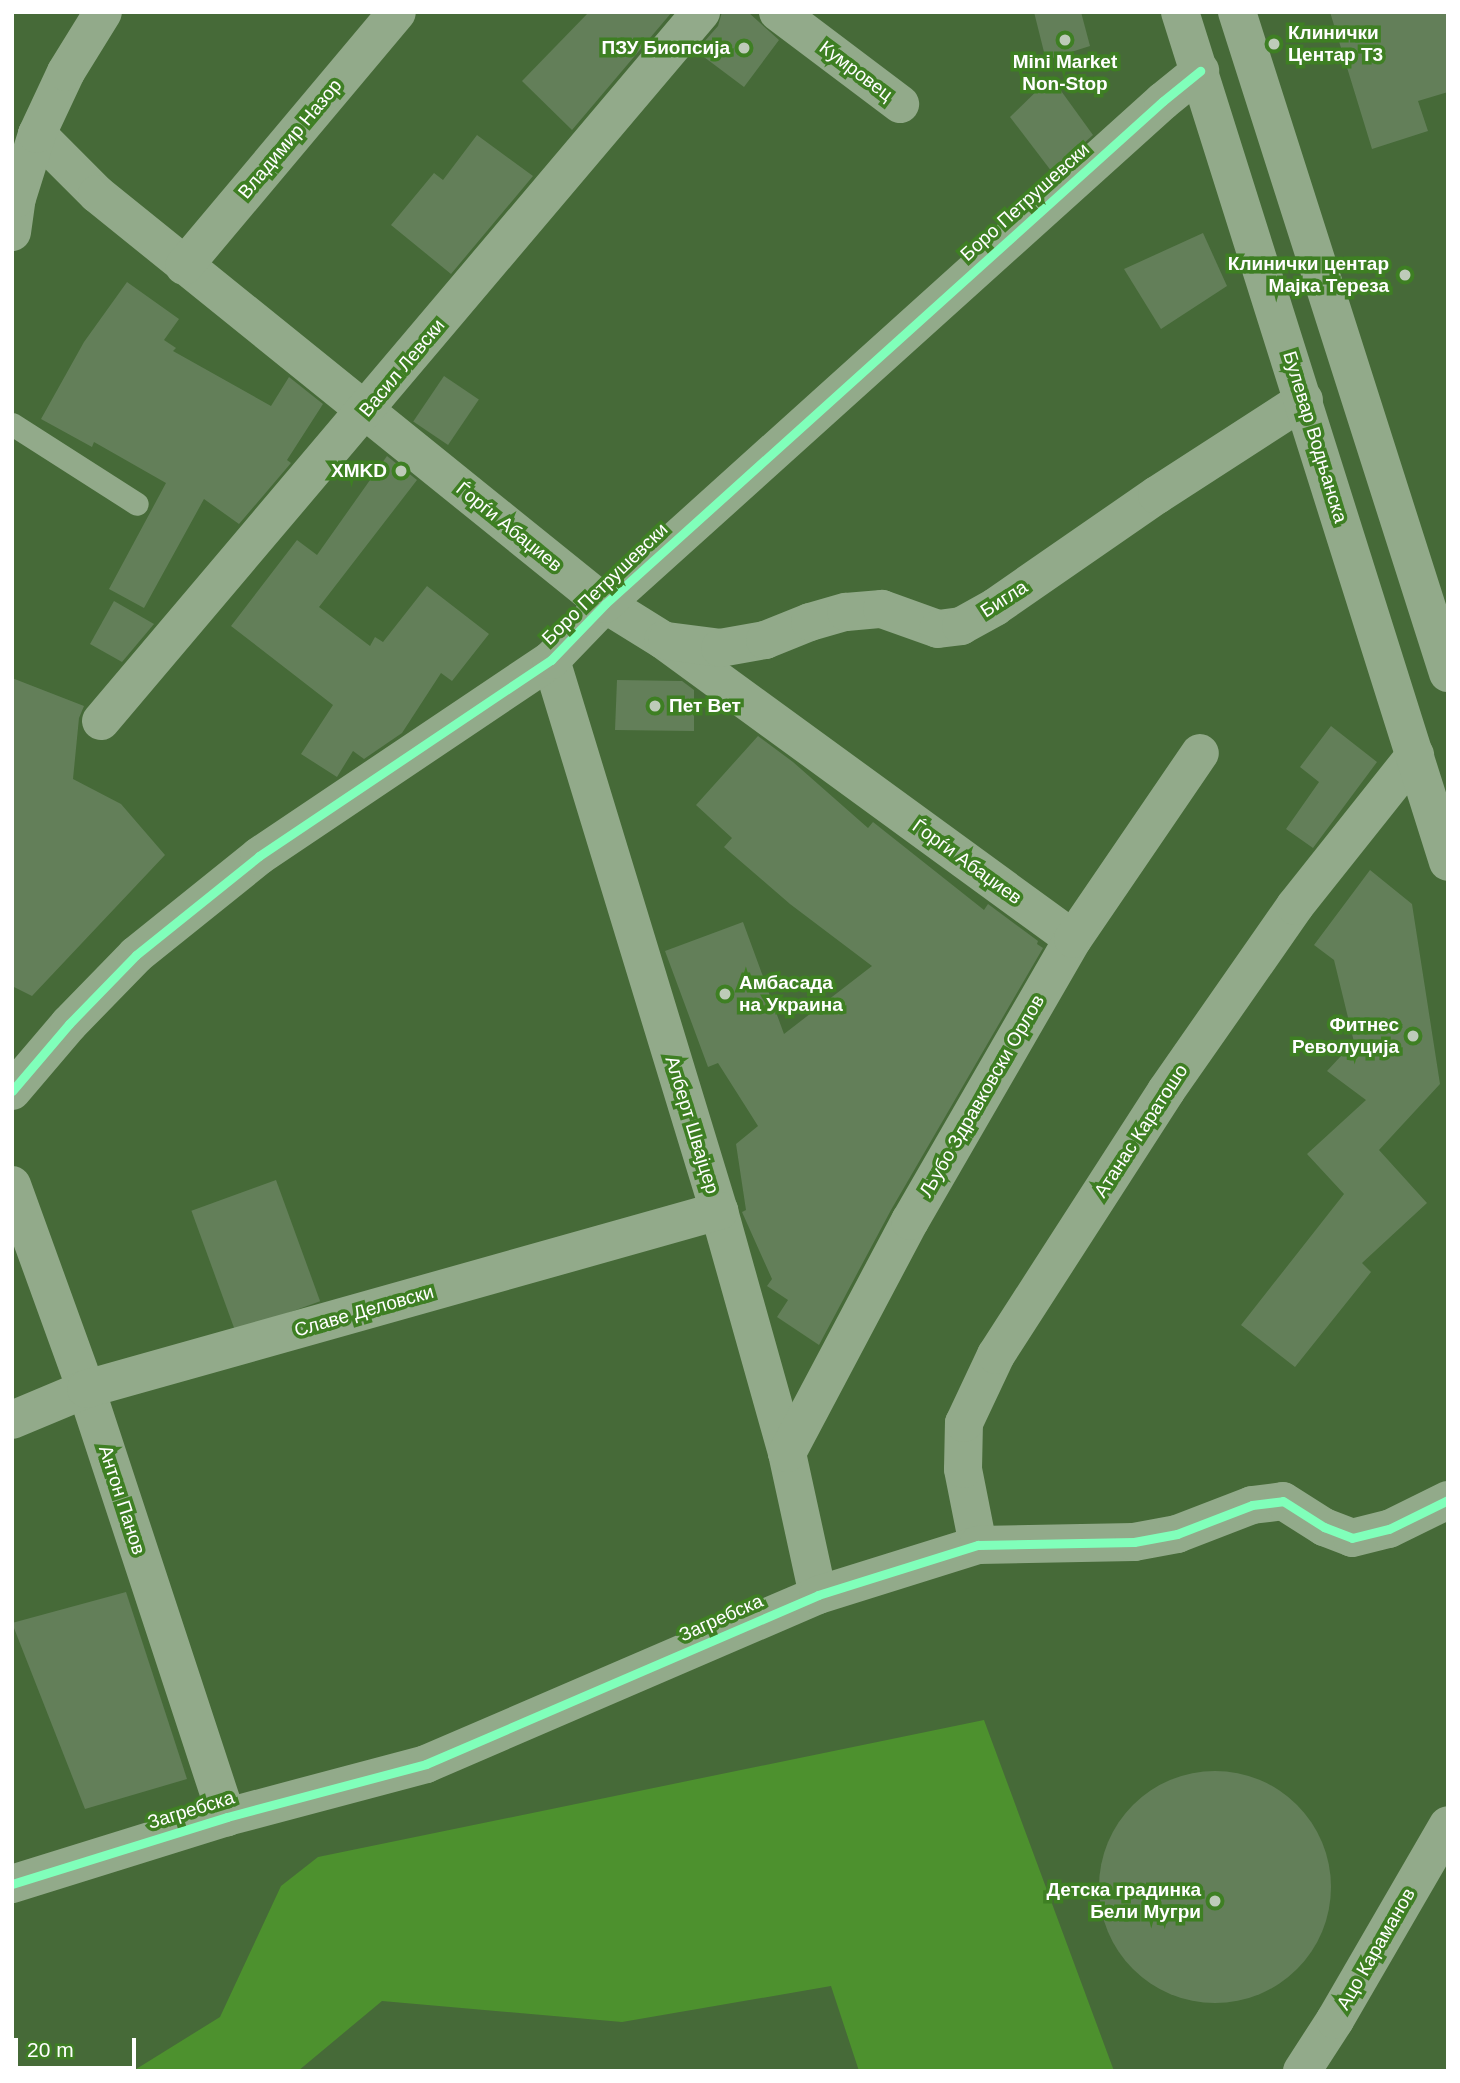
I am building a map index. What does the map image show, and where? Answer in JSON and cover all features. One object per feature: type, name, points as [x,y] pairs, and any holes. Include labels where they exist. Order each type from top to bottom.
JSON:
[{"type":"street","points":[[12,232],[17,198],[37,134],[66,72],[103,12]]},
{"type":"street","name":"Владимир Назор","points":[[184,266],[397,12]]},
{"type":"street","name":"Васил Левски","points":[[101,721],[701,12]]},
{"type":"street","name":"Кумровец","points":[[778,12],[900,104]]},
{"type":"street","name":"Булевар Водњанска","points":[[1180,12],[1415,755],[1447,866]]},
{"type":"street","points":[[1237,12],[1448,673]]},
{"type":"street","name":"Боро Петрушевски","points":[[12,1091],[69,1024],[136,955],[238,873],[551,660],[605,604],[1163,101],[1200,71]]},
{"type":"street","name":"Ѓорѓи Абаџиев","points":[[37,134],[97,194],[184,266],[605,604],[663,640],[1073,939]]},
{"type":"street","name":"Бигла","points":[[663,640],[720,649],[765,640],[810,622],[846,612],[882,609],[938,629],[961,626],[995,607],[1157,495],[1304,400]]},
{"type":"street","name":"Алберт Швајцер","points":[[551,660],[719,1211],[787,1453],[818,1595]]},
{"type":"street","name":"Љубо Здравковски Орлов","points":[[787,1453],[910,1221],[1073,939],[1200,753]]},
{"type":"street","name":"Атанас Каратошо","points":[[978,1545],[963,1469],[964,1423],[996,1355],[1181,1069],[1295,906],[1415,755]]},
{"type":"street","name":"Антон Панов","points":[[12,1185],[86,1389],[227,1817]]},
{"type":"street","name":"Славе Деловски","points":[[12,1420],[86,1389],[719,1211]]},
{"type":"street","name":"Загребска","points":[[12,1884],[227,1817],[426,1764],[818,1595],[978,1545],[1134,1542],[1177,1534],[1252,1505],[1283,1501],[1324,1527],[1352,1538],[1389,1529],[1448,1500]]},
{"type":"street","name":"Ацо Караманов","points":[[1302,2071],[1335,2020],[1448,1825]]},
{"type":"lane","points":[[12,424],[137,505]]},
{"type":"green space","points":[[984,1720],[1114,2071],[859,2071],[831,1986],[622,2022],[382,2001],[298,2071],[133,2071],[220,2017],[281,1886],[318,1857]]},
{"type":"building","points":[[589,12],[672,12],[572,130],[522,81]]},
{"type":"building","name":"ПЗУ Биопсија","points":[[722,12],[748,12],[779,40],[744,87],[696,51],[718,26]]},
{"type":"building","name":"Mini Market Non-Stop","points":[[1034,12],[1081,12],[1090,46],[1046,60]]},
{"type":"building","points":[[1330,12],[1448,12],[1448,92],[1418,101],[1428,131],[1372,149]]},
{"type":"building","points":[[1051,77],[1093,135],[1052,172],[1010,117]]},
{"type":"building","points":[[477,135],[533,176],[451,274],[391,225],[434,173],[443,180]]},
{"type":"building","points":[[1203,233],[1227,286],[1161,329],[1124,269]]},
{"type":"building","points":[[127,282],[179,319],[164,340],[176,348],[173,351],[271,406],[289,377],[323,404],[287,460],[291,463],[239,524],[204,499],[144,608],[109,589],[166,483],[94,442],[92,447],[41,419],[84,342]]},
{"type":"building","points":[[444,376],[479,399],[448,445],[413,422]]},
{"type":"building","points":[[387,456],[417,480],[319,607],[370,646],[375,637],[383,642],[427,586],[489,634],[452,681],[441,673],[402,733],[364,759],[353,751],[337,777],[301,754],[333,705],[231,626],[297,540],[317,555]]},
{"type":"building","points":[[114,601],[154,624],[122,662],[90,644]]},
{"type":"building","points":[[12,678],[84,706],[79,718],[73,779],[121,804],[165,855],[32,996],[12,986]]},
{"type":"building","name":"Пет Вет","points":[[617,680],[682,681],[694,690],[694,731],[615,730]]},
{"type":"building","points":[[1331,726],[1377,762],[1313,848],[1286,829],[1319,782],[1300,767]]},
{"type":"building","points":[[758,736],[793,762],[868,828],[873,822],[984,910],[988,904],[1038,941],[1037,944],[1043,948],[891,1210],[819,1345],[777,1317],[788,1300],[767,1286],[772,1279],[742,1212],[746,1210],[736,1144],[758,1126],[718,1063],[708,1067],[665,951],[743,922],[784,1034],[872,966],[790,904],[724,847],[732,838],[696,805]]},
{"type":"building","points":[[1370,870],[1412,904],[1440,1084],[1379,1150],[1427,1203],[1362,1263],[1371,1272],[1295,1367],[1241,1325],[1344,1194],[1307,1154],[1366,1100],[1327,1071],[1354,1042],[1334,960],[1314,945]]},
{"type":"building","points":[[276,1180],[320,1301],[236,1332],[191,1211]]},
{"type":"building","points":[[126,1592],[187,1779],[85,1809],[12,1623]]},
{"type":"building","name":"Детска градинка Бели Мугри","points":[[1204,1771],[1226,1771],[1270,1784],[1289,1797],[1305,1813],[1323,1842],[1331,1887],[1323,1932],[1312,1952],[1289,1977],[1260,1995],[1226,2003],[1204,2003],[1160,1990],[1141,1977],[1125,1961],[1107,1932],[1099,1898],[1099,1876],[1112,1832],[1125,1813],[1141,1797],[1170,1779]]},
{"type":"cycle path","points":[[12,1091],[69,1024],[136,955],[259,856],[551,660],[605,604],[1163,101],[1200,71]]},
{"type":"cycle path","points":[[12,1884],[227,1817],[426,1764],[818,1595],[978,1545],[1134,1542],[1177,1534],[1252,1505],[1283,1501],[1324,1527],[1352,1538],[1389,1529],[1448,1500]]},
{"type":"place","name":"Mini Market Non-Stop","points":[[1065,40]]},
{"type":"place","name":"Клинички Центар Т3","points":[[1274,44]]},
{"type":"place","name":"ПЗУ Биопсија","points":[[744,48]]},
{"type":"place","name":"Клинички центар Мајка Тереза","points":[[1405,275]]},
{"type":"place","name":"XMKD","points":[[401,471]]},
{"type":"place","name":"Пет Вет","points":[[655,706]]},
{"type":"place","name":"Амбасада на Украина","points":[[725,994]]},
{"type":"place","name":"Фитнес Револуција","points":[[1413,1036]]},
{"type":"place","name":"Детска градинка Бели Мугри","points":[[1215,1901]]}]
